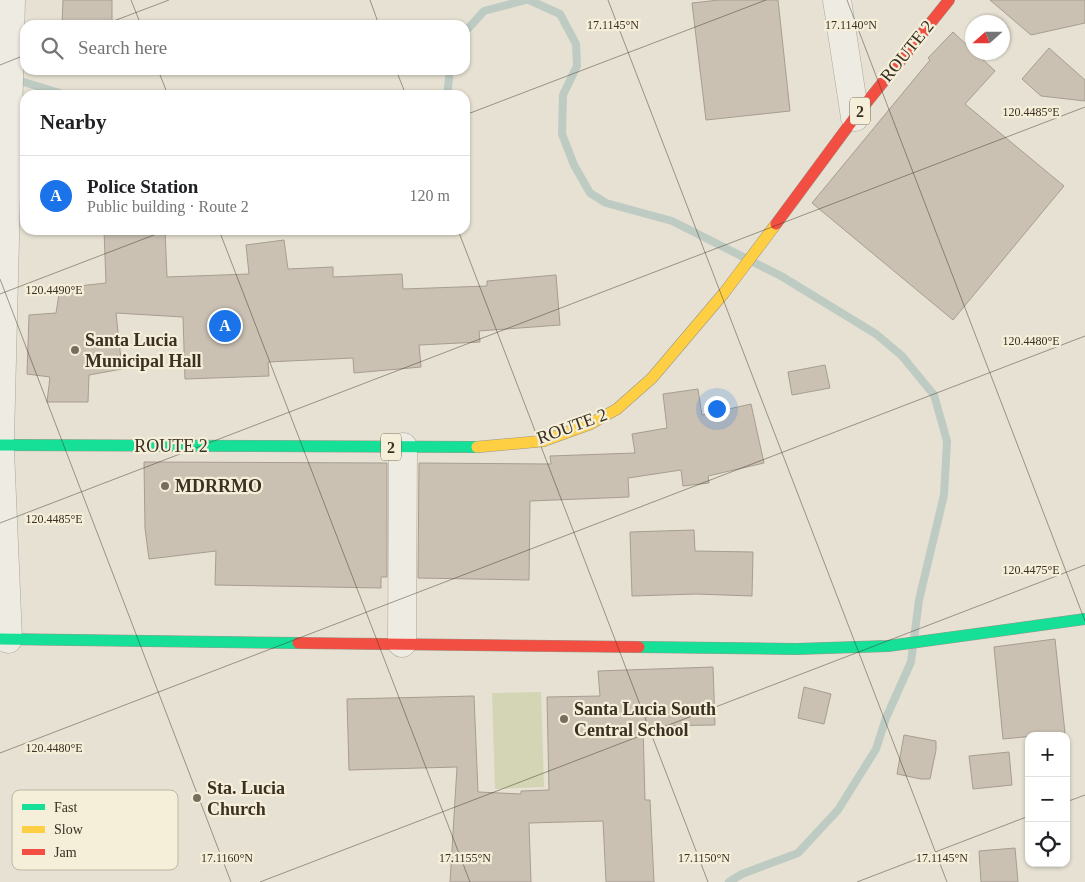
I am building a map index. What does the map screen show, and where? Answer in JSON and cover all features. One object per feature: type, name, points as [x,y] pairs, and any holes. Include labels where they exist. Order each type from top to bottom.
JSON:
[{"type":"main road","name":"ROUTE 2","points":[[0,445],[470,448],[543,441],[590,424],[617,409],[652,378],[724,293],[855,117],[949,0]]},
{"type":"main road","points":[[4,639],[796,649],[888,646],[1085,619]]},
{"type":"street","points":[[0,438],[11,0]]},
{"type":"street","points":[[837,0],[855,117]]},
{"type":"street","points":[[402,447],[402,643]]},
{"type":"street","points":[[0,450],[4,639]]},
{"type":"green space","points":[[541,692],[544,787],[495,789],[492,693]]},
{"type":"building","points":[[63,0],[112,0],[112,20],[62,20]]},
{"type":"building","points":[[719,0],[778,0],[790,111],[706,120],[692,3]]},
{"type":"building","points":[[990,0],[1085,0],[1085,23],[1031,35],[1010,17],[1010,15]]},
{"type":"building","points":[[953,32],[965,43],[965,60],[983,60],[995,71],[965,104],[1064,186],[953,320],[812,203],[930,60],[928,58]]},
{"type":"building","points":[[1049,48],[1085,80],[1085,101],[1041,96],[1022,79]]},
{"type":"building","points":[[104,235],[165,235],[167,277],[249,274],[246,245],[284,240],[288,269],[333,267],[333,277],[402,274],[403,289],[487,286],[487,281],[556,275],[560,325],[479,331],[480,342],[419,345],[421,367],[354,373],[353,358],[268,362],[269,376],[185,379],[183,317],[116,313],[122,369],[89,375],[88,402],[47,402],[50,377],[27,374],[29,315],[56,313],[60,288],[106,283]]},
{"type":"building","points":[[825,365],[830,388],[792,395],[788,372]]},
{"type":"building","points":[[698,389],[702,415],[751,404],[764,463],[708,476],[709,483],[683,486],[681,470],[628,478],[629,497],[530,501],[529,580],[418,578],[419,463],[551,464],[550,456],[635,453],[632,434],[667,428],[663,394]]},
{"type":"building","points":[[144,462],[387,463],[387,577],[381,577],[381,588],[215,585],[216,551],[149,559],[145,528]]},
{"type":"building","points":[[694,530],[695,551],[753,552],[752,596],[696,594],[632,596],[630,532]]},
{"type":"building","points":[[1055,639],[1065,732],[1025,732],[1025,737],[1003,739],[994,647]]},
{"type":"building","points":[[713,667],[715,725],[643,726],[645,800],[650,800],[654,882],[606,882],[603,821],[529,823],[531,882],[450,882],[457,767],[349,770],[347,699],[474,696],[478,792],[521,794],[521,791],[549,790],[547,697],[600,696],[598,671]]},
{"type":"building","points":[[804,687],[831,694],[824,724],[798,718]]},
{"type":"building","points":[[904,735],[936,741],[930,779],[897,774]]},
{"type":"building","points":[[1009,752],[1012,785],[973,789],[969,756]]},
{"type":"building","points":[[1015,848],[1018,882],[981,882],[979,851]]},
{"type":"waterway","points":[[470,26],[484,11],[526,0]]},
{"type":"waterway","points":[[529,0],[560,14],[576,44],[577,66],[563,95],[562,134],[574,165],[590,193],[606,203],[672,221],[781,276],[876,334],[902,356],[934,395],[947,441],[944,495],[919,600],[911,662],[886,718],[876,749],[838,810],[798,853],[742,874],[729,882]]},
{"type":"waterway","points":[[448,90],[449,75]]},
{"type":"waterway","points":[[14,79],[50,90]]},
{"type":"traffic: fast","points":[[0,445],[477,447]]},
{"type":"traffic: fast","points":[[639,647],[796,649],[888,646],[1085,619]]},
{"type":"traffic: fast","points":[[0,639],[298,643]]},
{"type":"traffic: slow","points":[[477,447],[543,441],[590,424],[617,409],[652,378],[724,293],[776,224]]},
{"type":"traffic: jam","points":[[776,224],[855,117],[949,0]]},
{"type":"traffic: jam","points":[[298,643],[639,647]]},
{"type":"place","name":"Police Station","points":[[225,326]]},
{"type":"place","name":"Santa Lucia Municipal Hall","points":[[75,350]]},
{"type":"place","name":"MDRRMO","points":[[165,486]]},
{"type":"place","name":"Santa Lucia South Central School","points":[[564,719]]},
{"type":"place","name":"Sta. Lucia Church","points":[[197,798]]}]
